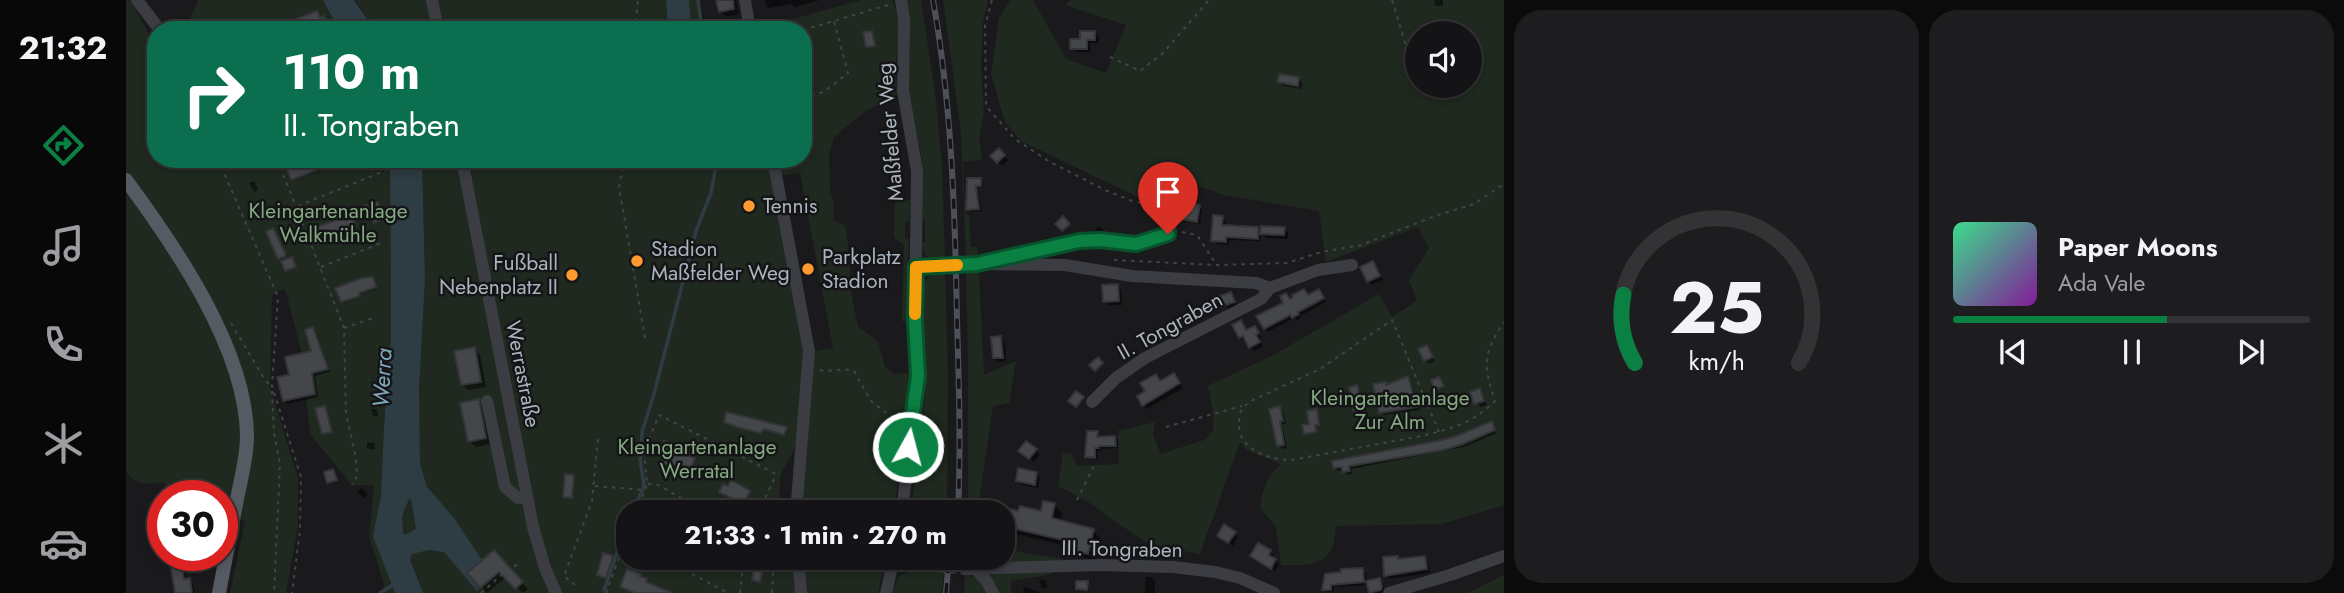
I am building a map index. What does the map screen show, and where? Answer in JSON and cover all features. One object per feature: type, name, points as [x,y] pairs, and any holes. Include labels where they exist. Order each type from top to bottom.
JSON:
[{"type":"main road","points":[[126,180],[195,284],[225,344],[243,401],[246,453],[219,593]]},
{"type":"street","points":[[137,0],[153,21]]},
{"type":"street","points":[[432,0],[436,21]]},
{"type":"street","points":[[745,0],[748,21]]},
{"type":"street","name":"Maßfelder Weg","points":[[897,2],[904,20],[903,91],[917,171],[915,320],[918,376],[903,500]]},
{"type":"street","name":"Werrastraße","points":[[464,168],[527,498],[540,553],[556,593]]},
{"type":"street","points":[[776,168],[809,351],[797,500]]},
{"type":"street","points":[[977,264],[1079,241],[1100,240],[1136,244],[1171,231]]},
{"type":"street","name":"II. Tongraben","points":[[916,267],[977,264],[1065,265],[1132,276],[1256,283],[1270,288]]},
{"type":"street","name":"II. Tongraben","points":[[1092,402],[1116,378],[1145,358],[1261,299],[1270,288],[1318,270],[1352,265]]},
{"type":"street","points":[[487,401],[505,487],[518,498],[527,498]]},
{"type":"street","points":[[1389,593],[1504,556]]},
{"type":"street","name":"III. Tongraben","points":[[993,593],[986,580],[971,569],[1100,565],[1173,567],[1227,575],[1273,593]]},
{"type":"street","points":[[799,570],[801,593]]},
{"type":"street","points":[[886,593],[891,570]]},
{"type":"path","points":[[636,21],[638,0]]},
{"type":"path","points":[[992,0],[985,26],[986,106],[1015,139],[1050,162],[1105,190],[1151,205],[1164,215],[1171,225],[1171,231],[1197,235],[1216,265]]},
{"type":"path","points":[[1111,57],[1140,71],[1162,54],[1209,0]]},
{"type":"path","points":[[1392,0],[1405,42]]},
{"type":"path","points":[[812,27],[897,2]]},
{"type":"path","points":[[812,95],[824,92],[848,72],[834,21]]},
{"type":"path","points":[[222,168],[278,297],[272,386],[274,433],[280,464],[274,593]]},
{"type":"path","points":[[281,168],[344,328],[346,413],[356,458],[357,476],[352,485]]},
{"type":"path","points":[[623,168],[619,187],[645,338]]},
{"type":"path","points":[[296,206],[384,171]]},
{"type":"path","points":[[1110,260],[1216,265],[1287,263],[1321,252],[1361,245],[1434,216],[1474,204],[1504,184]]},
{"type":"path","points":[[321,267],[381,243]]},
{"type":"path","points":[[344,328],[376,317]]},
{"type":"path","points":[[228,318],[265,380],[272,386],[301,477],[300,530],[292,593]]},
{"type":"path","points":[[1166,427],[1243,406],[1320,369],[1392,320],[1439,432]]},
{"type":"path","points":[[1243,406],[1238,429],[1241,438],[1247,446],[1279,460],[1439,432],[1461,425],[1479,416],[1495,401],[1487,379],[1486,354],[1504,322]]},
{"type":"path","points":[[808,366],[825,371],[843,368],[854,370],[871,401],[894,421],[911,427]]},
{"type":"path","points":[[642,500],[648,484],[644,451],[659,415],[778,475],[765,500]]},
{"type":"path","points":[[575,585],[564,576],[593,501],[598,439]]},
{"type":"path","points":[[1077,500],[1096,462]]},
{"type":"path","points":[[648,484],[658,485],[685,500]]},
{"type":"path","points":[[594,485],[646,490]]},
{"type":"path","points":[[481,593],[506,571],[519,564]]},
{"type":"path","points":[[606,593],[616,568]]},
{"type":"path","points":[[685,570],[728,593]]},
{"type":"path","points":[[740,593],[743,570]]},
{"type":"path","points":[[772,593],[773,570]]},
{"type":"green space","points":[[126,0],[130,0],[147,31],[147,168],[390,168],[391,336],[382,482],[419,390],[425,280],[422,168],[770,168],[805,362],[800,438],[780,476],[779,500],[616,500],[616,570],[796,570],[797,593],[383,593],[384,584],[369,536],[374,485],[352,485],[310,434],[305,388],[309,382],[285,288],[272,295],[270,387],[298,478],[298,526],[286,593],[230,593],[235,571],[238,571],[238,555],[245,521],[238,520],[238,480],[147,480],[147,484],[134,479],[126,472]]},
{"type":"green space","points":[[198,0],[323,0],[334,21],[189,21]]},
{"type":"green space","points":[[355,0],[666,0],[667,21],[370,21]]},
{"type":"green space","points":[[689,0],[698,0],[700,21],[691,21]]},
{"type":"green space","points":[[861,0],[891,0],[897,15],[897,95],[867,110],[834,137],[829,155],[833,220],[846,226],[850,287],[858,327],[878,341],[885,367],[894,374],[911,373],[896,500],[800,500],[812,352],[833,348],[800,173],[780,176],[780,168],[812,168],[812,21],[786,21]]},
{"type":"green space","points":[[907,0],[921,0],[935,92],[942,165],[945,261],[929,257],[922,247],[922,242],[925,242],[925,220],[922,220],[922,160],[908,98]]},
{"type":"green space","points":[[943,0],[988,0],[983,22],[981,65],[984,112],[979,138],[982,159],[963,162],[965,214],[969,215],[971,247],[977,247],[978,259],[966,260],[961,132]]},
{"type":"green space","name":"Kleingartenanlage Zur Alm","points":[[1010,0],[1033,0],[1066,59],[1106,73],[1126,25],[1065,5],[1071,0],[1504,0],[1504,505],[1442,524],[1336,526],[1333,546],[1322,559],[1310,564],[1281,565],[1276,527],[1260,508],[1266,484],[1281,464],[1247,450],[1240,442],[1200,554],[1148,544],[1085,500],[1058,486],[1063,453],[1071,454],[1078,466],[1119,464],[1118,431],[1155,422],[1153,435],[1161,454],[1204,440],[1213,431],[1213,411],[1208,386],[1277,353],[1379,294],[1392,317],[1417,301],[1409,280],[1429,248],[1418,227],[1326,262],[1319,211],[1224,195],[1159,172],[1140,198],[1021,141],[1005,122],[991,74],[999,18]]},
{"type":"green space","points":[[910,200],[909,222],[905,222],[905,238],[909,239],[907,322],[902,321],[904,245],[894,237],[895,201]]},
{"type":"green space","points":[[976,268],[979,272],[984,375],[1016,361],[1009,403],[993,406],[980,500],[968,500],[966,269]]},
{"type":"green space","points":[[945,271],[948,373],[947,500],[912,500],[925,391],[926,346],[921,302],[925,282],[935,273]]},
{"type":"green space","points":[[1015,551],[1062,559],[1062,563],[1015,564]]},
{"type":"green space","points":[[802,570],[883,570],[878,593],[805,593]]},
{"type":"green space","points":[[914,570],[944,572],[942,593],[892,593],[899,576]]},
{"type":"green space","points":[[965,572],[981,581],[989,593],[964,593]]},
{"type":"green space","points":[[992,574],[1052,574],[1011,581],[1011,593],[998,593],[990,576]]},
{"type":"green space","points":[[1504,575],[1504,593],[1468,593]]},
{"type":"shaded area","points":[[323,0],[354,0],[369,21],[334,21]]},
{"type":"shaded area","points":[[666,0],[689,0],[691,21],[667,21]]},
{"type":"shaded area","points":[[390,168],[422,168],[425,279],[419,390],[420,464],[427,487],[454,518],[482,560],[468,573],[480,588],[477,591],[444,552],[429,550],[412,554],[410,560],[423,593],[395,593],[373,536],[381,496],[391,336]],"holes":[[[409,499],[416,529],[405,535],[403,533],[402,516]]]},
{"type":"building","points":[[716,0],[733,0],[734,9],[719,12]]},
{"type":"building","points":[[317,11],[320,18],[324,16],[326,21],[297,21]]},
{"type":"building","points":[[872,31],[875,46],[866,47],[863,32]]},
{"type":"building","points":[[1080,31],[1095,31],[1095,40],[1087,40],[1087,49],[1070,49],[1070,39],[1080,39]]},
{"type":"building","points":[[1279,74],[1299,77],[1298,86],[1277,82]]},
{"type":"building","points":[[999,148],[1005,155],[997,163],[990,156]]},
{"type":"building","points":[[286,168],[322,168],[291,180]]},
{"type":"building","points":[[967,178],[981,178],[981,186],[976,186],[979,209],[966,210]]},
{"type":"building","points":[[1181,197],[1192,198],[1191,203],[1200,205],[1197,222],[1179,219],[1180,216],[1170,214],[1172,202],[1180,203]]},
{"type":"building","points":[[378,202],[386,218],[374,223],[367,206]]},
{"type":"building","points":[[366,205],[369,213],[359,217],[356,209]]},
{"type":"building","points":[[352,215],[356,226],[318,244],[313,228]]},
{"type":"building","points":[[1213,215],[1223,216],[1222,225],[1258,227],[1258,239],[1226,237],[1226,242],[1211,241]]},
{"type":"building","points":[[1063,216],[1070,224],[1062,231],[1055,224]]},
{"type":"building","points":[[1261,226],[1285,227],[1284,235],[1260,234]]},
{"type":"building","points":[[273,228],[285,253],[285,256],[278,259],[266,232]]},
{"type":"building","points":[[292,257],[296,267],[285,271],[281,261]]},
{"type":"building","points":[[1373,261],[1380,276],[1367,282],[1360,267]]},
{"type":"building","points":[[373,277],[376,287],[341,302],[335,288]]},
{"type":"building","points":[[1118,284],[1119,301],[1103,302],[1102,285]]},
{"type":"building","points":[[1304,289],[1308,295],[1319,289],[1324,298],[1292,318],[1290,315],[1264,329],[1256,316],[1283,303],[1280,296],[1286,293],[1290,299]]},
{"type":"building","points":[[1231,292],[1235,302],[1223,306],[1220,296]]},
{"type":"building","points":[[1241,320],[1246,330],[1255,326],[1259,333],[1256,335],[1260,342],[1249,348],[1243,336],[1239,338],[1232,325]]},
{"type":"building","points":[[313,327],[328,369],[312,373],[315,394],[283,401],[277,377],[289,375],[285,357],[311,351],[305,330]]},
{"type":"building","points":[[1001,336],[1003,358],[993,358],[991,337]]},
{"type":"building","points":[[1427,345],[1433,357],[1424,361],[1418,349]]},
{"type":"building","points":[[475,347],[481,382],[461,385],[454,351]]},
{"type":"building","points":[[1098,357],[1103,363],[1095,371],[1089,365]]},
{"type":"building","points":[[1174,373],[1180,383],[1142,406],[1137,396],[1145,391],[1140,383],[1156,374],[1160,381]]},
{"type":"building","points":[[1408,376],[1417,407],[1379,413],[1373,384],[1386,382],[1386,385]]},
{"type":"building","points":[[1439,377],[1444,386],[1435,390],[1431,380]]},
{"type":"building","points":[[1357,385],[1365,415],[1355,418],[1349,387]]},
{"type":"building","points":[[1480,388],[1484,401],[1474,404],[1470,392]]},
{"type":"building","points":[[1076,391],[1084,397],[1076,407],[1068,401]]},
{"type":"building","points":[[479,399],[486,438],[468,442],[460,403]]},
{"type":"building","points":[[325,406],[332,432],[322,434],[315,408]]},
{"type":"building","points":[[1280,406],[1284,445],[1277,446],[1269,409]]},
{"type":"building","points":[[1317,409],[1319,425],[1315,425],[1316,432],[1304,434],[1302,425],[1309,424],[1307,411]]},
{"type":"building","points":[[726,412],[787,427],[784,435],[764,429],[760,433],[724,422]]},
{"type":"building","points":[[1492,421],[1495,430],[1443,450],[1349,466],[1350,471],[1342,472],[1342,467],[1333,468],[1332,461],[1457,436]]},
{"type":"building","points":[[1087,431],[1098,431],[1097,437],[1115,436],[1116,446],[1099,446],[1095,448],[1095,458],[1085,457]]},
{"type":"building","points":[[664,441],[678,445],[677,452],[695,458],[690,472],[663,464],[666,451],[662,450]]},
{"type":"building","points":[[1026,441],[1037,449],[1029,459],[1018,451]]},
{"type":"building","points":[[1018,468],[1037,472],[1035,485],[1016,481]]},
{"type":"building","points":[[333,469],[337,480],[327,483],[324,472]]},
{"type":"building","points":[[565,474],[574,475],[572,498],[563,497]]},
{"type":"building","points":[[731,480],[750,491],[746,500],[736,500],[719,492],[723,484],[728,486]]},
{"type":"building","points":[[1043,501],[1055,503],[1052,518],[1094,529],[1088,554],[1074,551],[1076,543],[1015,529],[1015,510],[1018,511],[1020,506],[1041,511]]},
{"type":"building","points":[[1224,524],[1236,532],[1228,543],[1217,536]]},
{"type":"building","points":[[1258,543],[1271,550],[1269,555],[1276,559],[1271,569],[1250,556]]},
{"type":"building","points":[[494,550],[523,582],[515,589],[499,572],[480,588],[467,573]]},
{"type":"building","points":[[603,553],[613,556],[606,578],[597,575]]},
{"type":"building","points":[[1398,556],[1398,559],[1425,556],[1427,569],[1384,576],[1383,557]]},
{"type":"building","points":[[1363,568],[1364,582],[1331,585],[1331,590],[1322,590],[1325,574],[1341,572],[1341,569]]},
{"type":"building","points":[[627,570],[630,570],[641,574],[640,576],[647,579],[646,582],[672,593],[635,593],[620,587]]},
{"type":"building","points":[[754,570],[763,570],[760,582],[752,580]]},
{"type":"building","points":[[171,571],[183,571],[184,579],[190,578],[192,593],[175,593]]},
{"type":"building","points":[[1380,578],[1381,590],[1369,593],[1366,581]]},
{"type":"building","points":[[1076,581],[1088,581],[1087,590],[1076,589]]},
{"type":"waterway","points":[[698,0],[701,21]]},
{"type":"waterway","points":[[638,500],[644,486],[640,458],[642,432],[696,231],[711,193],[715,168]]},
{"type":"waterway","points":[[604,590],[616,556]]},
{"type":"waterway","points":[[380,593],[396,583]]},
{"type":"railway","points":[[933,0],[944,80],[954,200],[958,500]]},
{"type":"railway","points":[[946,593],[948,570]]},
{"type":"slow traffic","points":[[915,314],[916,267],[957,265]]},
{"type":"place","name":"Tennis","points":[[749,206]]},
{"type":"place","name":"Stadion Maßfelder Weg","points":[[637,261]]},
{"type":"place","name":"Parkplatz Stadion","points":[[808,269]]},
{"type":"place","name":"Fußball Nebenplatz II","points":[[572,275]]},
{"type":"route","points":[[908,447],[918,376],[916,267],[977,264],[1079,241],[1100,240],[1136,244],[1168,234]]},
{"type":"park label","name":"Kleingartenanlage Walkmühle","points":[[328,223]]},
{"type":"park label","name":"Kleingartenanlage Werratal","points":[[697,459]]},
{"type":"water label","name":"Werra","points":[[382,378]]}]
